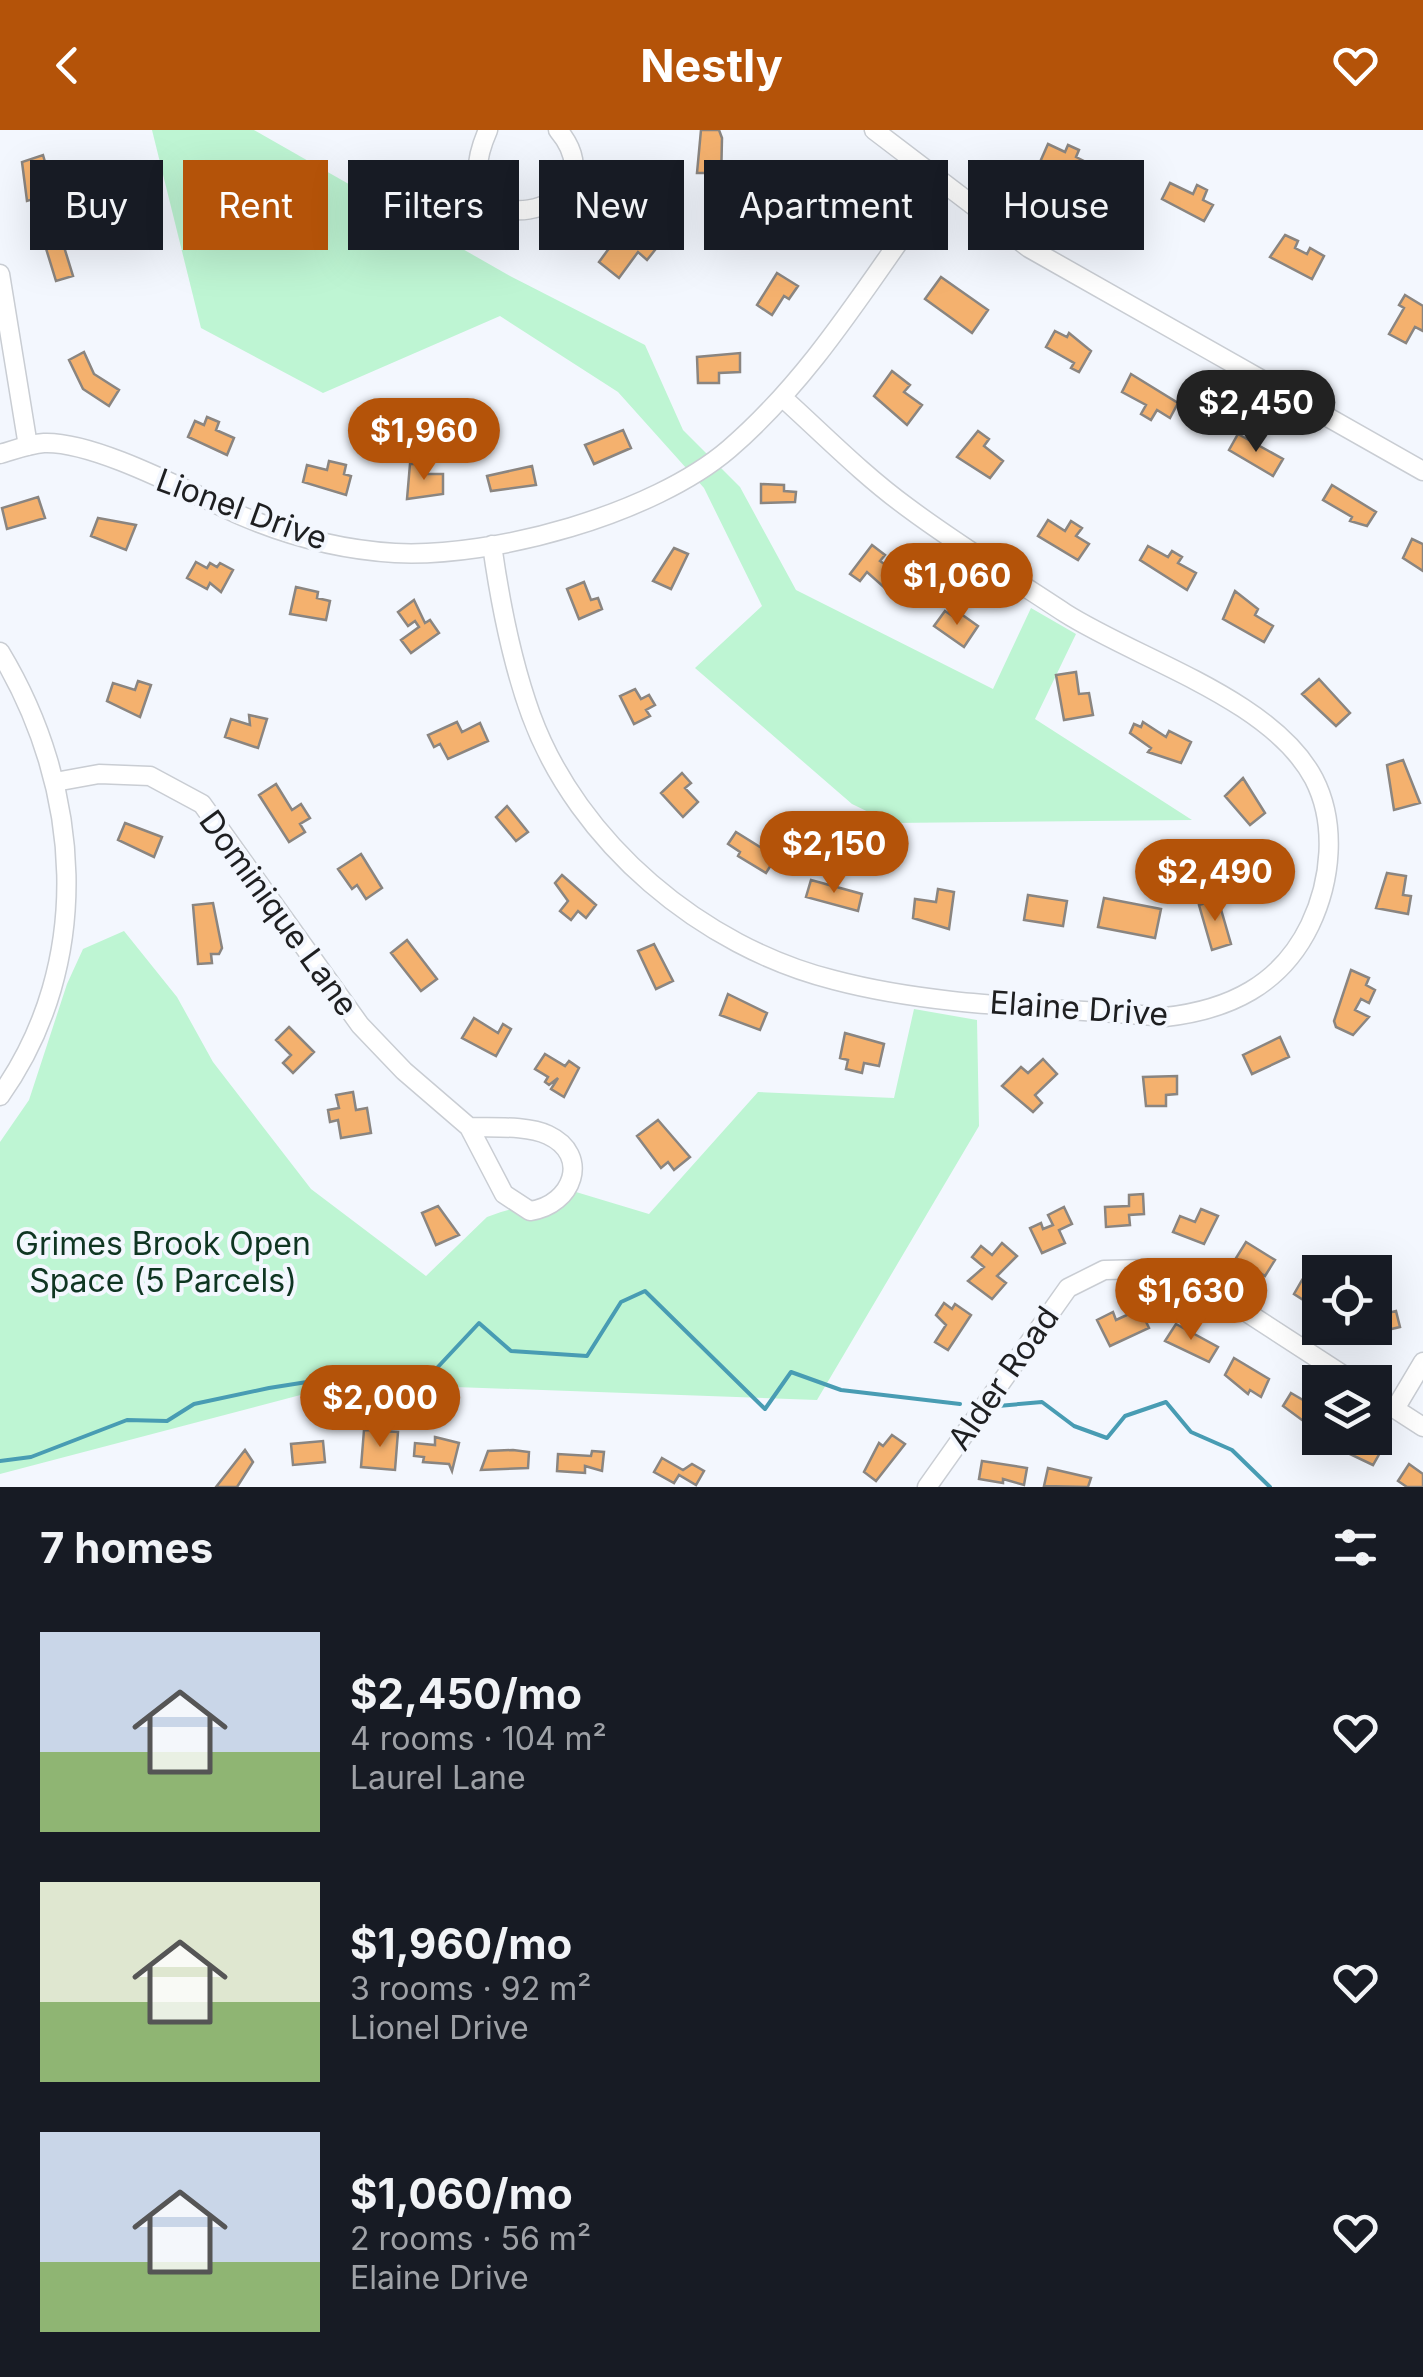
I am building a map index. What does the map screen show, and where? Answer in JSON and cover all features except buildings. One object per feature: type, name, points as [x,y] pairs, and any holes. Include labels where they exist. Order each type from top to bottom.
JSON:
[{"type":"street","points":[[488,130],[474,166],[481,189],[500,208],[520,212],[542,209],[565,190],[571,178],[572,156],[558,130]]},
{"type":"street","points":[[874,130],[911,160]]},
{"type":"street","points":[[948,190],[1029,248],[1107,295],[1423,472]]},
{"type":"street","name":"Lionel Drive","points":[[0,454],[46,443],[84,450],[248,518],[318,542],[397,553],[492,545],[624,510],[678,483],[726,451],[782,398],[832,340],[894,250]]},
{"type":"street","points":[[0,274],[8,302],[28,446]]},
{"type":"street","name":"Elaine Drive","points":[[492,545],[502,612],[530,714],[572,795],[623,855],[674,902],[747,949],[834,980],[898,994],[1166,1017],[1203,1013],[1246,997],[1274,976],[1302,943],[1319,906],[1330,853],[1314,780],[1290,746],[1254,716],[1069,616],[906,506],[782,398]]},
{"type":"street","points":[[0,652],[46,748],[68,856],[60,968],[47,1010],[0,1096]]},
{"type":"street","name":"Dominique Lane","points":[[55,782],[99,774],[150,776],[202,804],[360,1025],[404,1071],[469,1127],[504,1194],[515,1205],[530,1211],[547,1208],[560,1200],[571,1184],[572,1167],[558,1141],[543,1132],[469,1127]]},
{"type":"street","name":"Alder Road","points":[[926,1487],[1068,1288],[1104,1270],[1150,1269],[1194,1278],[1328,1365]]},
{"type":"street","points":[[1395,1409],[1423,1362]]},
{"type":"street","points":[[1392,1407],[1423,1426]]},
{"type":"green space","points":[[152,130],[254,130],[307,160],[183,160],[183,250],[328,250],[328,172],[348,184],[348,250],[464,250],[645,345],[683,430],[740,487],[796,590],[993,689],[1031,608],[1076,634],[1035,719],[1192,820],[891,823],[852,804],[695,668],[762,606],[704,488],[618,392],[500,316],[323,393],[201,328],[163,174],[163,160],[159,160]]},
{"type":"green space","name":"Grimes Brook Open Space (5 Parcels)","points":[[124,931],[177,997],[213,1062],[311,1189],[426,1276],[487,1217],[501,1212],[576,1192],[649,1214],[758,1092],[894,1098],[914,1009],[977,1020],[979,1126],[817,1400],[346,1383],[0,1474],[0,1142],[29,1100],[67,984],[83,949]]},
{"type":"waterway","points":[[0,1461],[31,1457],[127,1420],[167,1421],[194,1404],[269,1388],[364,1373],[436,1369],[479,1323],[511,1351],[587,1356],[621,1302],[645,1291],[765,1409],[791,1372],[841,1390],[960,1404]]},
{"type":"waterway","points":[[998,1406],[1042,1402],[1074,1426],[1107,1438],[1125,1416],[1166,1402],[1191,1432],[1232,1450],[1270,1487]]}]
